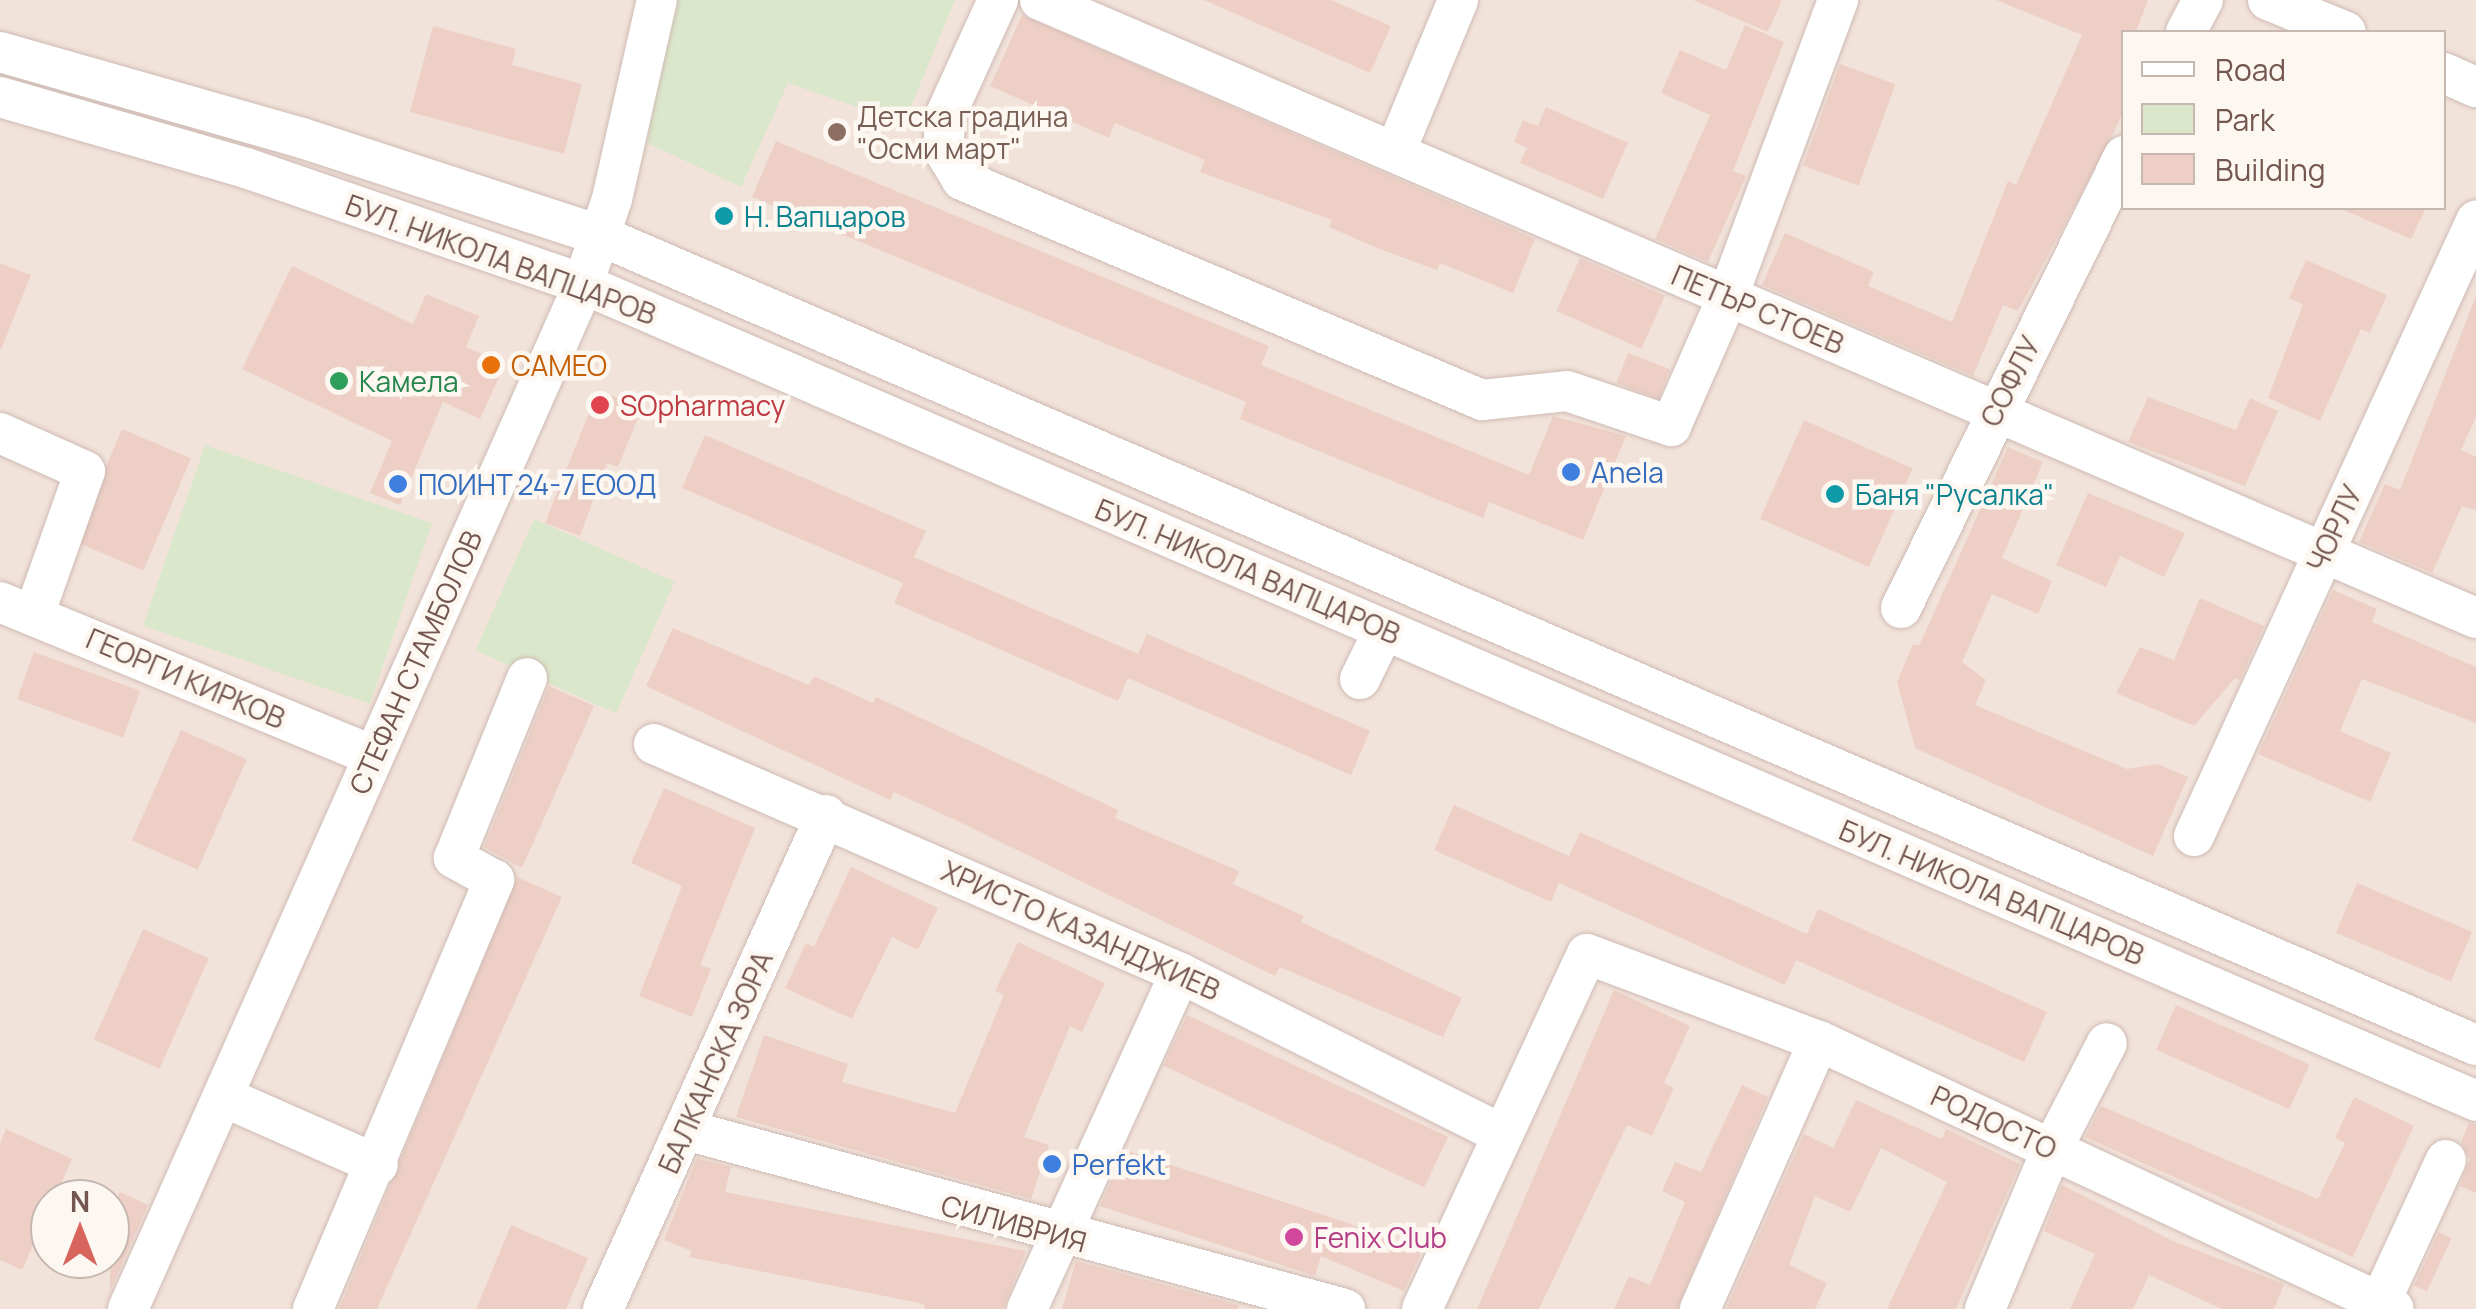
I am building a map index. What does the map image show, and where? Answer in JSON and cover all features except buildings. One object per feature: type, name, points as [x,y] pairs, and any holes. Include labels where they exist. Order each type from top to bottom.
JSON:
[{"type":"street","name":"СТЕФАН СТАМБОЛОВ","points":[[128,1309],[583,284],[600,236],[657,0]]},
{"type":"street","points":[[998,0],[946,114],[943,149],[962,180],[1482,400],[1568,391],[1671,426],[1728,296],[1838,0]]},
{"type":"street","name":"ПЕТЪР СТОЕВ","points":[[1040,0],[2476,618]]},
{"type":"street","points":[[2187,30],[2202,0]]},
{"type":"street","points":[[2268,0],[2341,30]]},
{"type":"street","points":[[1396,150],[1452,2]]},
{"type":"street","name":"БУЛ. НИКОЛА ВАПЦАРОВ","points":[[0,52],[302,138],[600,236],[2476,1044]]},
{"type":"street","points":[[2446,74],[2476,87]]},
{"type":"street","name":"БУЛ. НИКОЛА ВАПЦАРОВ","points":[[0,97],[264,174],[583,284],[2476,1101]]},
{"type":"street","name":"СОФЛУ","points":[[1901,608],[1994,411],[2121,162]]},
{"type":"street","name":"ЧОРЛУ","points":[[2194,836],[2476,221]]},
{"type":"street","points":[[0,432],[85,471],[17,609]]},
{"type":"street","name":"ГЕОРГИ КИРКОВ","points":[[17,609],[372,755]]},
{"type":"street","points":[[1360,678],[1384,630]]},
{"type":"street","points":[[313,1309],[378,1164],[494,880],[454,858],[527,678]]},
{"type":"street","name":"ХРИСТО КАЗАНДЖИЕВ","points":[[654,744],[826,815],[1180,973],[1500,1132]]},
{"type":"street","name":"БАЛКАНСКА ЗОРА","points":[[603,1309],[826,815]]},
{"type":"street","name":"РОДОСТО","points":[[1500,1132],[1587,954],[1820,1041],[2384,1307]]},
{"type":"street","points":[[1026,1309],[1180,973]]},
{"type":"street","points":[[1700,1309],[1820,1041]]},
{"type":"street","points":[[1985,1309],[2052,1150],[2107,1043]]},
{"type":"street","points":[[224,1097],[378,1164]]},
{"type":"street","name":"СИЛИВРИЯ","points":[[686,1130],[1057,1236],[1345,1309]]},
{"type":"street","points":[[1422,1309],[1500,1132]]},
{"type":"street","points":[[2384,1307],[2446,1160]]},
{"type":"shaded area","points":[[0,0],[2476,0],[2476,1309],[0,1309]]},
{"type":"green space","points":[[672,0],[955,0],[904,123],[788,83],[741,187],[647,143]]},
{"type":"green space","points":[[205,445],[432,523],[370,704],[143,626]]},
{"type":"green space","points":[[534,519],[675,582],[616,713],[475,651]]},
{"type":"place","name":"Детска градина \"Осми март\"","points":[[837,132]]},
{"type":"place","name":"Н. Вапцаров","points":[[724,216]]},
{"type":"place","name":"CAMEO","points":[[491,365]]},
{"type":"place","name":"Камела","points":[[339,381]]},
{"type":"place","name":"SOpharmacy","points":[[600,405]]},
{"type":"place","name":"Anela","points":[[1571,472]]},
{"type":"place","name":"ПОИНТ 24-7 ЕООД","points":[[398,484]]},
{"type":"place","name":"Баня \"Русалка\"","points":[[1835,494]]},
{"type":"place","name":"Perfekt","points":[[1052,1164]]},
{"type":"place","name":"Fenix Club","points":[[1294,1237]]}]
